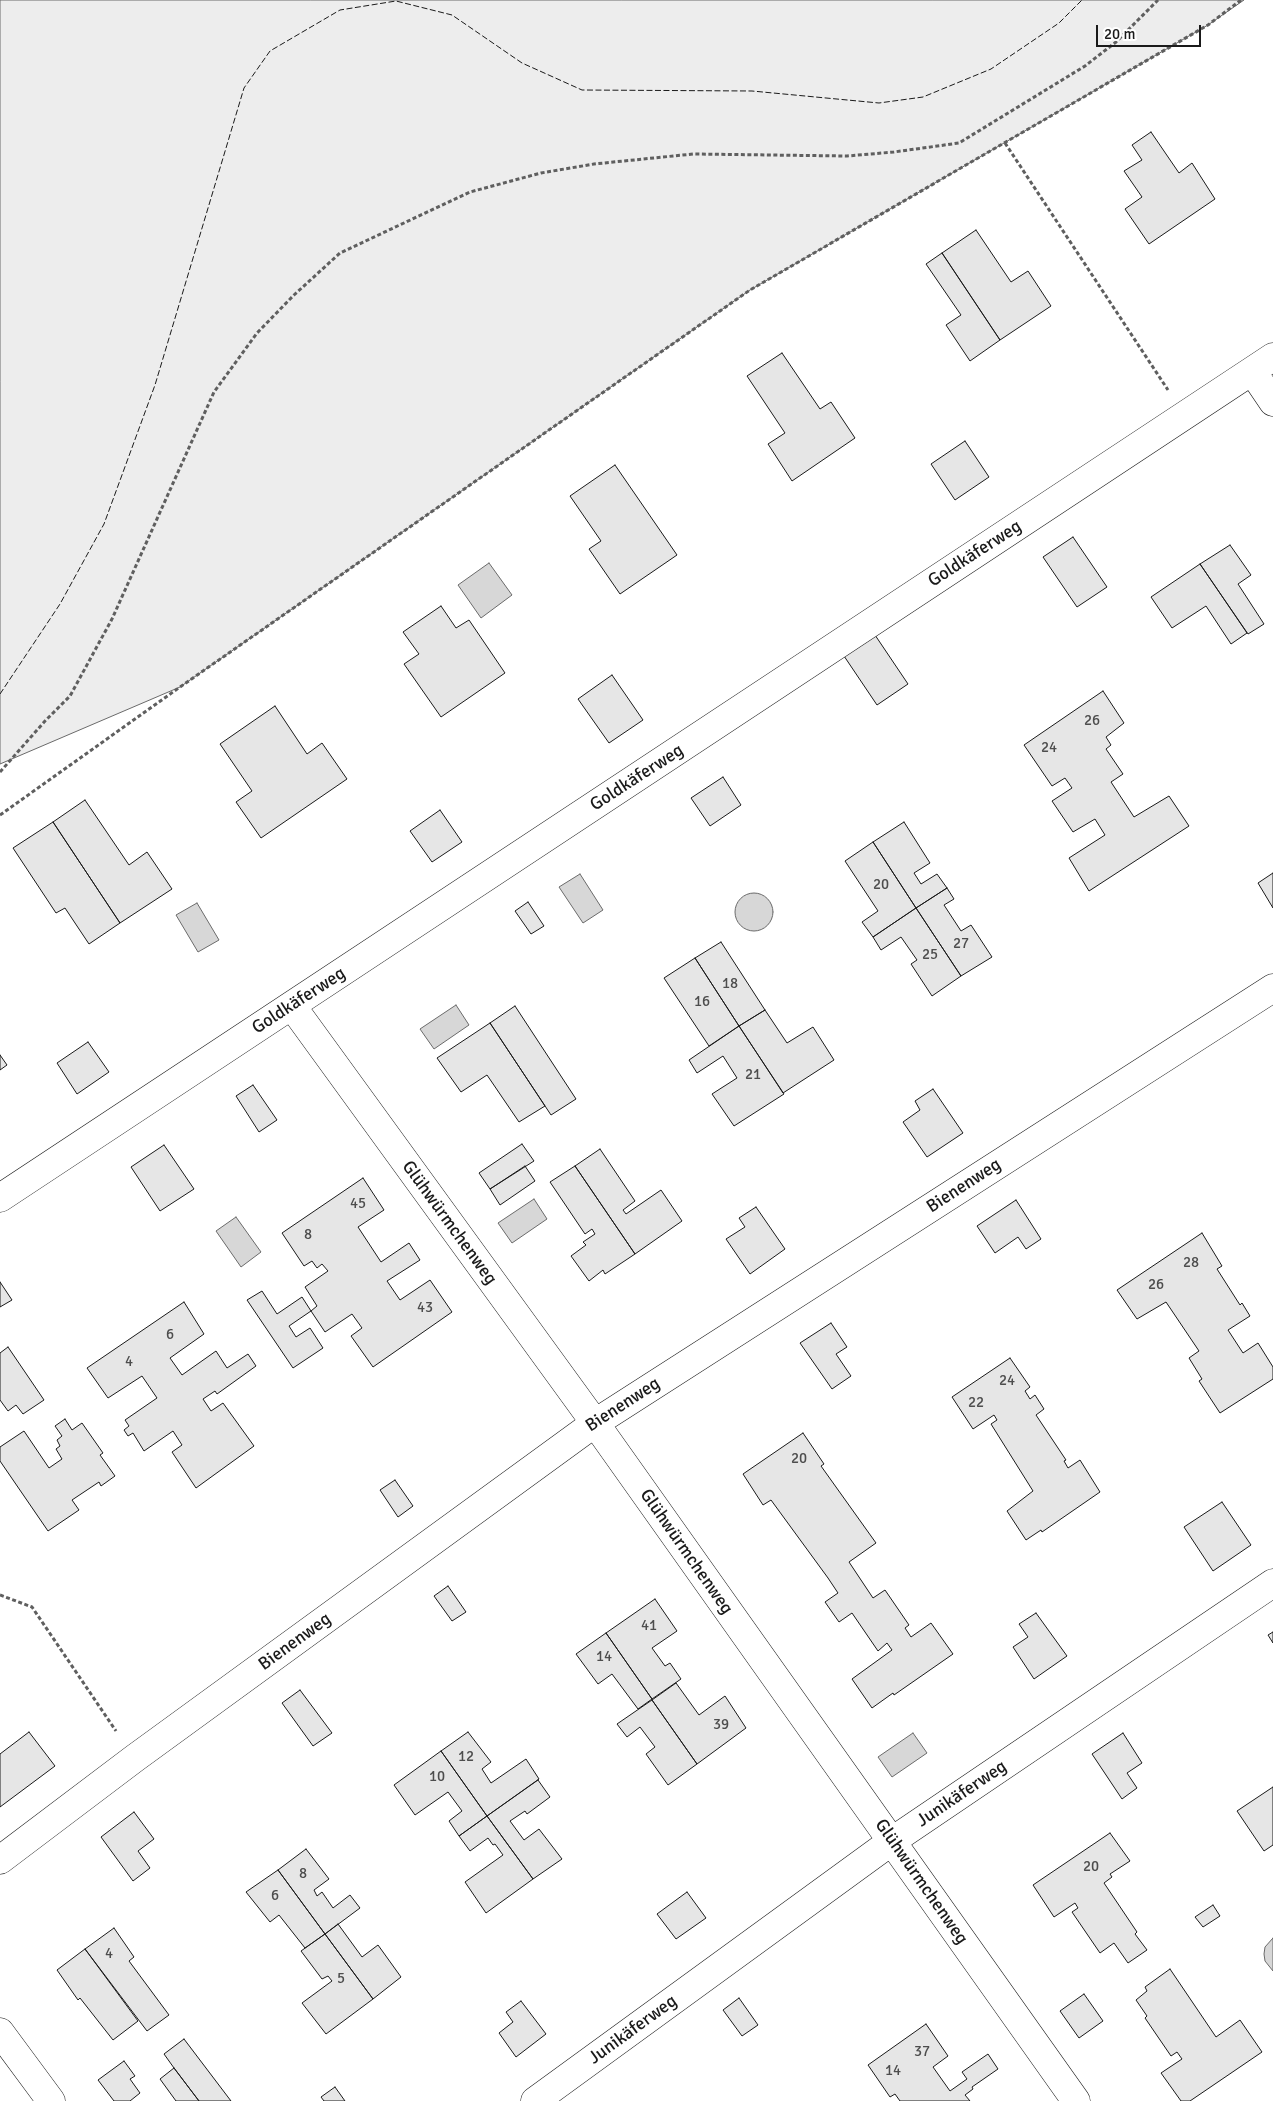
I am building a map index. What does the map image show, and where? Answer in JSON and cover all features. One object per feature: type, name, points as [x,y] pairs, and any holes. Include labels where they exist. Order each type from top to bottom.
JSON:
[{"type":"street","name":"Goldkäferweg","points":[[0,1198],[1262,364]]},
{"type":"street","points":[[1262,364],[1273,402]]},
{"type":"street","name":"Bienenweg","points":[[0,1860],[134,1758],[594,1423],[1273,988]]},
{"type":"street","name":"Glühwürmchenweg","points":[[292,1006],[594,1423],[1076,2101]]},
{"type":"street","name":"Junikäferweg","points":[[535,2101],[892,1840],[1273,1583]]},
{"type":"street","points":[[0,2032],[50,2101]]},
{"type":"path","points":[[0,772],[44,721],[70,696],[112,619],[214,392],[257,334],[294,295],[340,253],[470,192],[541,173],[594,164],[693,154],[847,156],[959,143],[1085,66],[1116,42],[1158,0]]},
{"type":"path","points":[[0,815],[180,687],[750,290],[1208,25],[1241,0]]},
{"type":"path","points":[[1005,142],[1185,415]]},
{"type":"path","points":[[0,1595],[32,1607],[134,1758]]},
{"type":"shaded area","points":[[0,0],[1244,0],[1208,25],[750,290],[180,687],[0,764]]},
{"type":"shaded area","points":[[489,563],[512,595],[481,618],[458,585]]},
{"type":"shaded area","points":[[580,874],[603,910],[583,923],[559,887]]},
{"type":"shaded area","points":[[754,893],[767,899],[773,912],[767,925],[754,931],[741,925],[735,912],[741,899]]},
{"type":"shaded area","points":[[197,903],[219,940],[198,952],[176,915]]},
{"type":"shaded area","points":[[456,1005],[469,1025],[434,1049],[420,1029]]},
{"type":"shaded area","points":[[534,1199],[547,1219],[512,1243],[498,1223]]},
{"type":"shaded area","points":[[236,1217],[261,1252],[241,1267],[216,1231]]},
{"type":"shaded area","points":[[913,1733],[927,1753],[892,1777],[878,1757]]},
{"type":"shaded area","points":[[1273,1938],[1273,1971],[1265,1961],[1264,1954],[1265,1947]]},
{"type":"building","points":[[1151,132],[1179,173],[1192,163],[1215,199],[1149,244],[1125,209],[1142,197],[1124,171],[1142,160],[1132,145]]},
{"type":"building","points":[[976,230],[1011,282],[1028,271],[1051,306],[1000,340],[942,253]]},
{"type":"building","points":[[942,253],[1000,340],[970,361],[946,325],[961,315],[926,264]]},
{"type":"building","points":[[782,353],[820,409],[831,402],[855,438],[792,481],[768,444],[785,433],[747,376]]},
{"type":"building","points":[[965,441],[989,477],[955,500],[931,464]]},
{"type":"building","points":[[615,465],[677,555],[620,594],[589,549],[601,541],[570,496]]},
{"type":"building","points":[[1073,537],[1107,587],[1077,607],[1043,557]]},
{"type":"building","points":[[1230,545],[1251,575],[1238,584],[1264,624],[1248,634],[1200,564]]},
{"type":"building","points":[[1200,564],[1247,633],[1231,644],[1206,606],[1172,628],[1151,597]]},
{"type":"building","points":[[441,606],[456,628],[469,620],[505,673],[441,717],[404,664],[419,654],[403,632]]},
{"type":"building","points":[[875,635],[908,684],[877,705],[844,656]]},
{"type":"building","points":[[612,675],[643,720],[609,743],[578,699]]},
{"type":"building","points":[[1103,691],[1124,723],[1106,737],[1111,745],[1106,749],[1123,774],[1111,782],[1134,817],[1169,796],[1189,826],[1089,891],[1069,858],[1105,835],[1095,819],[1073,832],[1052,801],[1072,788],[1065,778],[1052,786],[1024,745]]},
{"type":"building","points":[[275,706],[307,754],[322,743],[347,779],[261,838],[236,802],[252,791],[220,744]]},
{"type":"building","points":[[723,777],[741,805],[710,826],[691,798]]},
{"type":"building","points":[[85,800],[129,865],[147,852],[172,889],[120,923],[53,822]]},
{"type":"building","points":[[440,810],[462,842],[432,862],[410,831]]},
{"type":"building","points":[[53,822],[120,923],[89,944],[65,908],[56,913],[13,848]]},
{"type":"building","points":[[904,822],[930,863],[914,873],[921,884],[937,874],[947,888],[916,908],[873,842]]},
{"type":"building","points":[[873,842],[916,908],[873,937],[862,922],[878,911],[845,861]]},
{"type":"building","points":[[1273,873],[1273,908],[1258,883]]},
{"type":"building","points":[[947,888],[954,899],[944,905],[961,931],[971,925],[992,957],[961,976],[916,908]]},
{"type":"building","points":[[528,902],[544,926],[531,934],[515,911]]},
{"type":"building","points":[[916,908],[961,976],[932,996],[911,964],[917,960],[901,937],[881,950],[873,937]]},
{"type":"building","points":[[721,942],[765,1010],[739,1026],[695,958]]},
{"type":"building","points":[[695,958],[739,1026],[709,1046],[664,978]]},
{"type":"building","points":[[515,1006],[576,1099],[551,1115],[490,1023]]},
{"type":"building","points":[[765,1010],[787,1043],[813,1027],[834,1060],[783,1093],[739,1026]]},
{"type":"building","points":[[490,1023],[545,1106],[519,1122],[487,1075],[461,1092],[437,1058]]},
{"type":"building","points":[[739,1026],[784,1094],[734,1126],[712,1094],[737,1078],[723,1056],[697,1073],[689,1060]]},
{"type":"building","points":[[88,1042],[109,1072],[77,1094],[57,1063]]},
{"type":"building","points":[[0,1055],[7,1065],[0,1070]]},
{"type":"building","points":[[253,1085],[277,1120],[259,1132],[236,1096]]},
{"type":"building","points":[[933,1089],[963,1133],[927,1157],[903,1122],[920,1110],[915,1101]]},
{"type":"building","points":[[522,1144],[534,1161],[490,1189],[479,1173]]},
{"type":"building","points":[[164,1145],[194,1189],[160,1211],[131,1167]]},
{"type":"building","points":[[600,1149],[635,1201],[623,1210],[626,1214],[661,1190],[682,1221],[635,1254],[575,1166]]},
{"type":"building","points":[[525,1166],[535,1181],[500,1205],[490,1189]]},
{"type":"building","points":[[575,1166],[635,1254],[605,1274],[603,1270],[589,1281],[571,1256],[586,1245],[583,1242],[595,1234],[592,1229],[585,1234],[550,1182]]},
{"type":"building","points":[[363,1178],[384,1210],[358,1227],[381,1262],[409,1243],[420,1260],[387,1281],[400,1300],[430,1280],[452,1312],[373,1367],[351,1336],[362,1328],[352,1314],[325,1332],[311,1311],[317,1306],[305,1287],[328,1271],[322,1264],[317,1268],[312,1261],[304,1266],[282,1233]]},
{"type":"building","points":[[1016,1200],[1041,1239],[1026,1249],[1018,1237],[995,1253],[977,1226]]},
{"type":"building","points":[[756,1207],[785,1249],[750,1274],[726,1239],[745,1227],[739,1218]]},
{"type":"building","points":[[1202,1233],[1222,1266],[1217,1269],[1240,1305],[1242,1303],[1250,1316],[1228,1330],[1243,1353],[1258,1343],[1273,1367],[1273,1379],[1220,1413],[1199,1381],[1202,1379],[1189,1358],[1199,1351],[1166,1302],[1137,1319],[1117,1290]]},
{"type":"building","points":[[0,1282],[12,1300],[0,1307]]},
{"type":"building","points":[[262,1291],[277,1314],[302,1297],[311,1311],[289,1326],[296,1337],[310,1328],[323,1348],[293,1368],[247,1300]]},
{"type":"building","points":[[184,1302],[204,1334],[170,1358],[182,1375],[216,1351],[227,1368],[248,1354],[256,1366],[217,1394],[215,1391],[203,1399],[211,1411],[223,1403],[254,1446],[196,1488],[172,1452],[182,1445],[173,1431],[144,1451],[133,1433],[128,1436],[124,1430],[129,1426],[125,1420],[157,1398],[142,1376],[108,1398],[87,1368]]},
{"type":"building","points":[[831,1323],[847,1347],[836,1354],[851,1376],[832,1389],[800,1343]]},
{"type":"building","points":[[8,1347],[44,1400],[23,1414],[16,1405],[8,1411],[0,1400],[0,1353]]},
{"type":"building","points":[[1010,1358],[1030,1387],[1025,1391],[1030,1399],[1035,1395],[1044,1409],[1036,1415],[1066,1460],[1064,1461],[1068,1468],[1080,1460],[1100,1492],[1042,1532],[1041,1530],[1026,1540],[1007,1511],[1033,1491],[991,1424],[997,1420],[994,1415],[973,1429],[952,1397]]},
{"type":"building","points":[[65,1419],[72,1430],[82,1423],[103,1453],[100,1455],[115,1476],[101,1486],[99,1482],[72,1500],[79,1510],[48,1531],[0,1461],[0,1447],[24,1431],[49,1468],[62,1459],[56,1449],[60,1446],[57,1440],[62,1436],[55,1426]]},
{"type":"building","points":[[803,1433],[824,1464],[821,1466],[876,1543],[849,1562],[873,1598],[885,1590],[909,1625],[905,1628],[911,1637],[931,1623],[953,1654],[872,1708],[852,1679],[892,1650],[887,1643],[878,1651],[852,1613],[839,1622],[825,1602],[838,1593],[771,1500],[763,1505],[743,1474]]},
{"type":"building","points":[[395,1480],[413,1506],[398,1517],[380,1490]]},
{"type":"building","points":[[1222,1502],[1251,1545],[1213,1571],[1184,1527]]},
{"type":"building","points":[[448,1586],[466,1612],[452,1621],[434,1596]]},
{"type":"building","points":[[655,1599],[677,1631],[652,1648],[665,1666],[670,1663],[681,1679],[652,1699],[606,1633]]},
{"type":"building","points":[[1036,1613],[1067,1656],[1034,1679],[1013,1647],[1028,1637],[1019,1624]]},
{"type":"building","points":[[1273,1632],[1273,1643],[1268,1635]]},
{"type":"building","points":[[606,1633],[652,1699],[638,1709],[612,1674],[598,1684],[576,1654]]},
{"type":"building","points":[[676,1683],[699,1715],[725,1696],[746,1728],[697,1764],[652,1700]]},
{"type":"building","points":[[300,1690],[332,1733],[313,1746],[282,1703]]},
{"type":"building","points":[[652,1700],[697,1764],[668,1785],[646,1754],[655,1747],[640,1727],[627,1737],[617,1724]]},
{"type":"building","points":[[29,1732],[55,1766],[0,1807],[0,1754]]},
{"type":"building","points":[[468,1732],[491,1762],[482,1769],[491,1783],[526,1759],[539,1779],[487,1816],[441,1751]]},
{"type":"building","points":[[1123,1733],[1142,1763],[1127,1773],[1137,1788],[1122,1799],[1092,1754]]},
{"type":"building","points":[[441,1751],[487,1816],[459,1836],[449,1821],[462,1811],[448,1792],[415,1815],[394,1785]]},
{"type":"building","points":[[538,1780],[550,1797],[527,1814],[525,1811],[510,1821],[524,1840],[539,1829],[562,1859],[533,1879],[487,1816]]},
{"type":"building","points":[[1273,1787],[1273,1845],[1264,1851],[1237,1811]]},
{"type":"building","points":[[134,1812],[154,1839],[138,1851],[150,1868],[133,1881],[101,1837]]},
{"type":"building","points":[[487,1816],[533,1879],[486,1913],[465,1882],[503,1855],[488,1838],[470,1851],[459,1836]]},
{"type":"building","points":[[1110,1833],[1130,1861],[1110,1874],[1112,1877],[1104,1883],[1147,1950],[1128,1963],[1114,1943],[1100,1953],[1072,1912],[1078,1908],[1075,1903],[1054,1917],[1033,1885]]},
{"type":"building","points":[[306,1849],[329,1879],[314,1890],[317,1896],[322,1892],[333,1908],[350,1895],[360,1908],[325,1934],[278,1870]]},
{"type":"building","points":[[278,1870],[325,1934],[305,1948],[279,1915],[270,1922],[246,1892]]},
{"type":"building","points":[[687,1892],[706,1918],[676,1939],[657,1914]]},
{"type":"building","points":[[1213,1905],[1220,1916],[1203,1927],[1195,1917]]},
{"type":"building","points":[[338,1924],[362,1957],[378,1945],[401,1977],[373,1999],[325,1934]]},
{"type":"building","points":[[114,1928],[134,1957],[129,1961],[169,2015],[147,2031],[85,1949]]},
{"type":"building","points":[[325,1934],[373,1999],[326,2034],[302,2003],[332,1981],[328,1976],[322,1979],[301,1951]]},
{"type":"building","points":[[85,1949],[138,2021],[113,2040],[80,1998],[78,2000],[57,1970]]},
{"type":"building","points":[[1170,1969],[1216,2037],[1240,2020],[1262,2052],[1190,2101],[1181,2101],[1161,2073],[1182,2059],[1177,2052],[1171,2056],[1145,2018],[1147,2016],[1136,2000],[1147,1991],[1145,1987]]},
{"type":"building","points":[[1084,1994],[1103,2021],[1079,2038],[1060,2011]]},
{"type":"building","points":[[739,1998],[758,2025],[742,2036],[723,2010]]},
{"type":"building","points":[[521,2001],[546,2034],[516,2057],[499,2033],[513,2022],[506,2012]]},
{"type":"building","points":[[926,2024],[948,2056],[933,2067],[950,2091],[967,2079],[962,2072],[988,2054],[998,2069],[972,2087],[973,2089],[965,2095],[970,2101],[900,2101],[895,2094],[890,2097],[868,2065]]},
{"type":"building","points":[[184,2039],[231,2101],[199,2101],[164,2054]]},
{"type":"building","points":[[124,2061],[135,2076],[130,2079],[140,2093],[130,2101],[114,2101],[98,2080]]},
{"type":"building","points":[[174,2068],[199,2101],[176,2101],[160,2079]]},
{"type":"building","points":[[335,2087],[345,2101],[324,2101],[321,2097]]},
{"type":"fence","points":[[0,694],[60,604],[104,524],[155,385],[244,88],[270,51],[340,10],[396,1],[452,15],[522,63],[582,90],[752,91],[879,103],[923,97],[991,69],[1059,23],[1082,0]]}]
